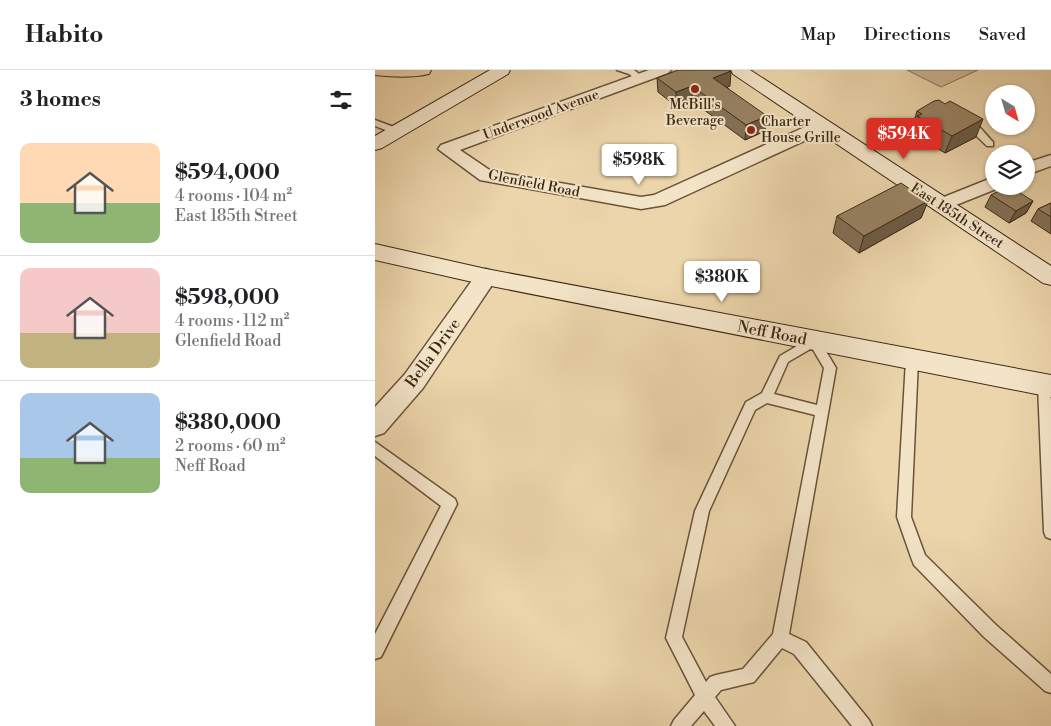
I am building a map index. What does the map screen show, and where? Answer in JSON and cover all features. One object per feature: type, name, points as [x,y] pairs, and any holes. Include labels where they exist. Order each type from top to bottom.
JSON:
[{"type":"highway","points":[[375,70],[392,72],[423,70]]},
{"type":"street","points":[[375,144],[502,70]]},
{"type":"street","name":"Underwood Avenue","points":[[447,149],[663,70]]},
{"type":"street","name":"East 185th Street","points":[[739,70],[1051,277]]},
{"type":"street","name":"Glenfield Road","points":[[447,149],[486,176],[641,203],[658,201],[823,126]]},
{"type":"street","points":[[1035,166],[1051,160]]},
{"type":"street","points":[[941,205],[985,188]]},
{"type":"street","name":"Neff Road","points":[[375,252],[486,277],[1047,385]]},
{"type":"street","name":"Bella Drive","points":[[375,425],[414,382],[486,277]]},
{"type":"lane","points":[[621,70],[631,72],[641,78]]},
{"type":"lane","points":[[955,112],[977,130],[990,144]]},
{"type":"lane","points":[[889,130],[905,122]]},
{"type":"lane","points":[[375,123],[396,131]]},
{"type":"lane","points":[[680,726],[705,698],[717,684],[748,676],[780,638],[830,368],[813,341],[784,359],[766,397],[750,406],[702,511],[674,638],[705,698],[726,726]]},
{"type":"lane","points":[[912,360],[904,518],[919,560],[990,631],[1051,685]]},
{"type":"lane","points":[[1047,385],[1051,532]]},
{"type":"lane","points":[[766,397],[822,412]]},
{"type":"lane","points":[[375,448],[451,504],[375,651]]},
{"type":"lane","points":[[780,638],[800,648],[863,726]]},
{"type":"shaded area","points":[[907,70],[978,70],[941,87]]},
{"type":"building","points":[[678,70],[731,71],[713,78],[767,116],[746,125],[692,86],[676,92],[657,78]]},
{"type":"building","points":[[939,100],[945,104],[950,101],[983,119],[952,136],[917,116],[922,114],[917,111]]},
{"type":"building","points":[[901,183],[928,201],[864,236],[837,216]]},
{"type":"building","points":[[991,195],[1023,195],[1033,201],[1016,211]]},
{"type":"building","points":[[1051,203],[1051,217],[1038,209]]},
{"type":"place","name":"McBill's Beverage","points":[[695,89]]},
{"type":"place","name":"Charter House Grille","points":[[751,130]]}]
